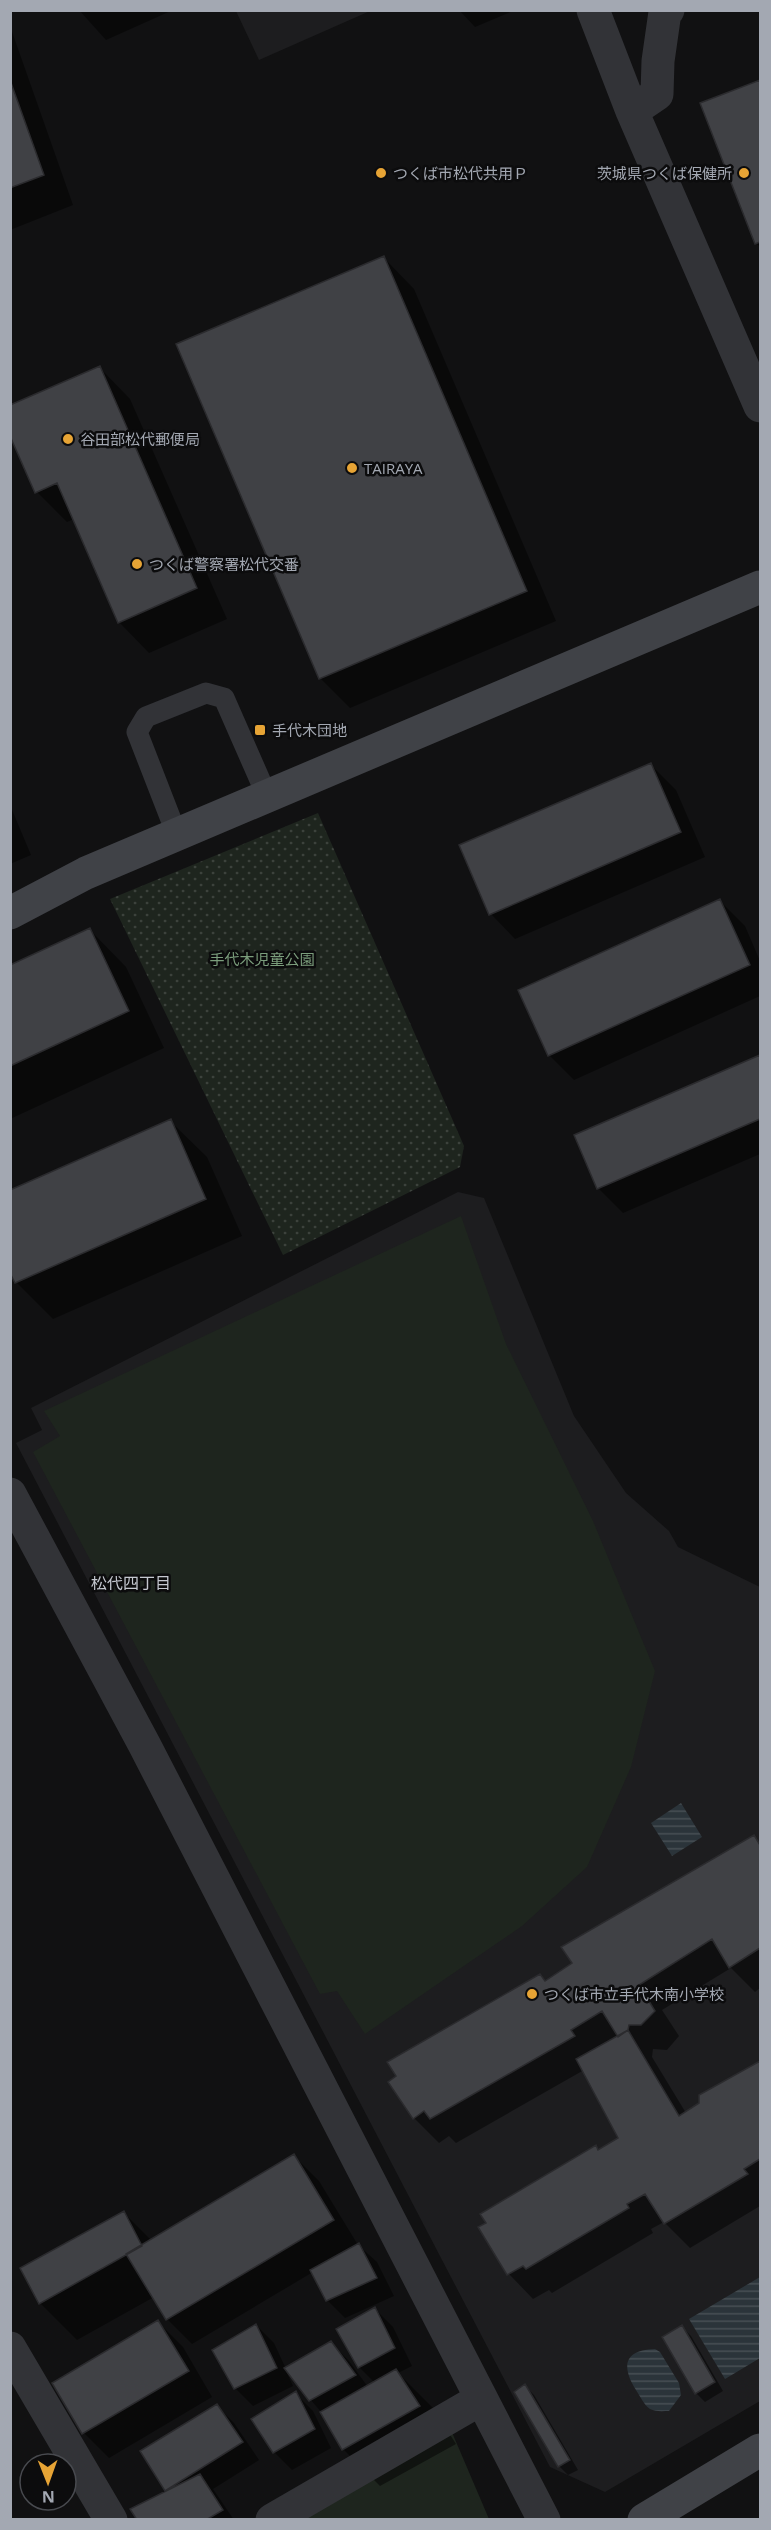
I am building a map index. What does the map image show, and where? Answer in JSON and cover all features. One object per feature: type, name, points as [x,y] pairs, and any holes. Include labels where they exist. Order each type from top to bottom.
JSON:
[{"type":"street","points":[[593,10],[632,111],[760,406]]},
{"type":"street","points":[[632,111],[657,94],[658,61],[665,12],[668,10]]},
{"type":"street","points":[[10,913],[86,873],[760,587]]},
{"type":"street","points":[[10,1494],[144,1744],[544,2520]]},
{"type":"street","points":[[10,2348],[111,2520]]},
{"type":"street","points":[[272,2520],[482,2399]]},
{"type":"street","points":[[644,2520],[760,2450]]},
{"type":"lane","points":[[177,835],[137,732],[146,717],[206,693],[224,698],[267,796]]},
{"type":"shaded area","points":[[236,11],[370,11],[259,60]]},
{"type":"shaded area","name":"つくば市立手代木南小学校","points":[[458,1192],[484,1198],[574,1416],[626,1493],[669,1531],[678,1547],[760,1587],[760,2401],[605,2492],[550,2467],[16,1443],[42,1430],[31,1408]]},
{"type":"shaded area","points":[[681,1803],[702,1837],[672,1856],[651,1823]]},
{"type":"shaded area","points":[[760,2277],[760,2358],[725,2379],[689,2319]]},
{"type":"shaded area","points":[[655,2349],[660,2352],[679,2383],[681,2395],[669,2411],[650,2409],[644,2403],[628,2374],[628,2361],[631,2356],[637,2352]]},
{"type":"green space","name":"手代木児童公園","points":[[318,813],[464,1146],[460,1167],[283,1255],[110,899]]},
{"type":"green space","points":[[461,1216],[506,1344],[593,1521],[655,1671],[631,1767],[587,1867],[522,1926],[365,2034],[337,1991],[320,1994],[33,1452],[60,1436],[44,1411]]},
{"type":"green space","points":[[451,2430],[489,2519],[297,2520]]},
{"type":"building","points":[[10,80],[44,175],[10,188]]},
{"type":"building","name":"茨城県つくば保健所","points":[[760,80],[760,242],[755,244],[700,103]]},
{"type":"building","name":"TAIRAYA","points":[[384,256],[527,591],[319,679],[176,344]]},
{"type":"building","points":[[100,366],[197,588],[118,623],[57,483],[35,493],[10,436],[10,405]]},
{"type":"building","points":[[651,763],[681,832],[489,915],[459,845]]},
{"type":"building","points":[[720,899],[750,965],[548,1056],[518,990]]},
{"type":"building","points":[[90,928],[129,1011],[10,1066],[10,965]]},
{"type":"building","points":[[760,1055],[760,1119],[597,1189],[574,1135]]},
{"type":"building","points":[[171,1119],[206,1199],[15,1283],[10,1273],[10,1190]]},
{"type":"building","points":[[754,1835],[760,1845],[760,1948],[729,1968],[712,1939],[639,1985],[655,2011],[641,2025],[629,2025],[628,2030],[618,2037],[602,2011],[571,2030],[575,2036],[430,2119],[424,2111],[413,2119],[388,2082],[396,2076],[387,2062],[540,1974],[545,1981],[572,1963],[561,1947]]},
{"type":"building","points":[[628,2030],[679,2116],[699,2103],[699,2095],[760,2061],[760,2159],[744,2169],[748,2174],[664,2224],[645,2194],[627,2204],[629,2208],[526,2269],[523,2266],[507,2275],[478,2227],[486,2223],[480,2214],[596,2145],[598,2150],[618,2138],[576,2059]]},
{"type":"building","points":[[294,2154],[334,2220],[166,2320],[126,2254]]},
{"type":"building","points":[[124,2211],[142,2246],[39,2304],[20,2268]]},
{"type":"building","points":[[359,2243],[377,2278],[326,2301],[310,2270]]},
{"type":"building","points":[[375,2307],[395,2348],[358,2368],[336,2329]]},
{"type":"building","points":[[158,2320],[189,2371],[82,2434],[52,2383]]},
{"type":"building","points":[[256,2324],[277,2368],[234,2389],[212,2350]]},
{"type":"building","points":[[682,2325],[715,2382],[695,2394],[662,2337]]},
{"type":"building","points":[[331,2341],[356,2375],[309,2401],[284,2368]]},
{"type":"building","points":[[396,2369],[420,2406],[342,2450],[320,2412]]},
{"type":"building","points":[[525,2384],[570,2460],[558,2467],[514,2392]]},
{"type":"building","points":[[296,2391],[315,2429],[273,2453],[251,2419]]},
{"type":"building","points":[[217,2404],[243,2442],[165,2491],[140,2451]]},
{"type":"building","points":[[200,2474],[223,2510],[206,2520],[137,2520],[130,2509]]},
{"type":"place","name":"つくば市松代共用Ｐ","points":[[381,173]]},
{"type":"place","name":"茨城県つくば保健所","points":[[744,173]]},
{"type":"place","name":"谷田部松代郵便局","points":[[68,439]]},
{"type":"place","name":"TAIRAYA","points":[[352,468]]},
{"type":"place","name":"つくば警察署松代交番","points":[[137,564]]},
{"type":"place","name":"手代木団地","points":[[260,730]]},
{"type":"place","name":"つくば市立手代木南小学校","points":[[532,1994]]},
{"type":"district","name":"松代四丁目","points":[[131,1583]]}]
